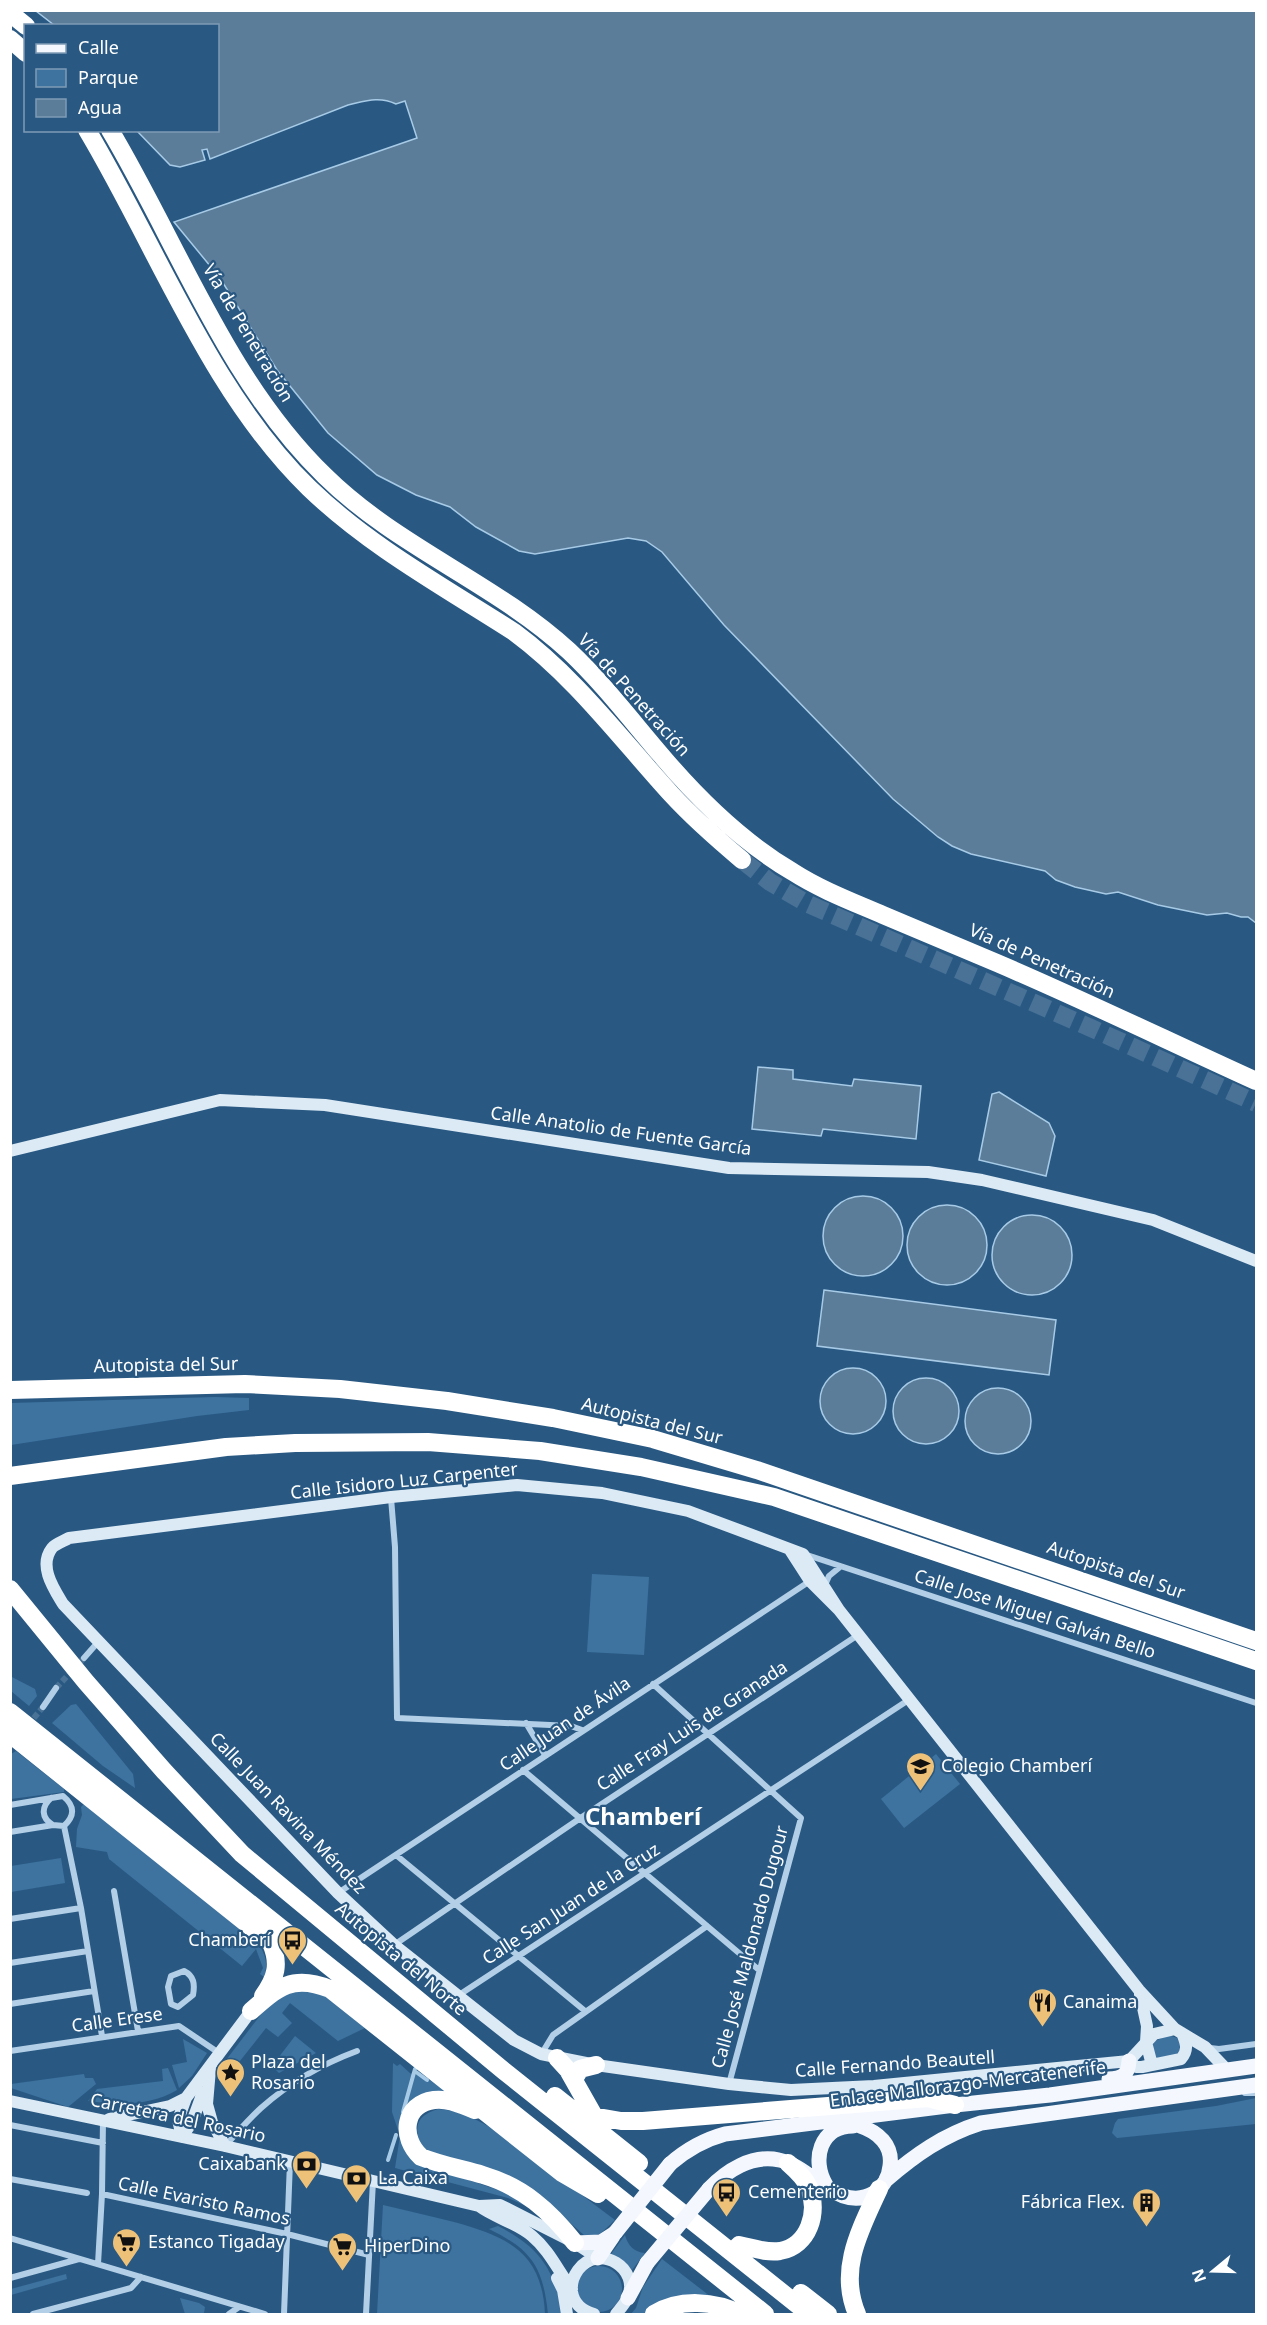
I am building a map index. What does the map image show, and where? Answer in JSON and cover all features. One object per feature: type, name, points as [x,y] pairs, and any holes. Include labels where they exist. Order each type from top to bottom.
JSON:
[{"type":"highway","points":[[10,13],[24,24]]},
{"type":"highway","points":[[10,39],[24,51]]},
{"type":"highway","name":"Vía de Penetración","points":[[88,132],[219,370],[255,425],[286,464],[354,527],[538,650],[564,674],[684,808],[742,860]]},
{"type":"highway","name":"Vía de Penetración","points":[[111,132],[235,360],[261,399],[305,456],[364,511],[519,611],[545,631],[592,675],[664,759],[723,821],[792,872],[852,902],[1047,985],[1257,1082]]},
{"type":"highway","name":"Autopista del Sur","points":[[10,1390],[245,1384],[340,1389],[447,1401],[553,1418],[653,1439],[757,1470],[1257,1641]]},
{"type":"highway","points":[[10,1476],[226,1447],[295,1443],[428,1442],[540,1451],[641,1467],[774,1497],[1257,1660]]},
{"type":"highway","name":"Autopista del Norte","points":[[10,1589],[109,1709],[242,1854],[504,2071],[809,2314]]},
{"type":"highway","points":[[10,1712],[765,2314]]},
{"type":"highway","points":[[10,1734],[271,1943],[276,1959],[275,1977],[251,2011]]},
{"type":"highway","points":[[251,2011],[282,1986],[297,1982],[330,1989],[562,2173],[648,2222]]},
{"type":"highway","points":[[376,2025],[441,2056]]},
{"type":"highway","points":[[549,2056],[574,2079],[607,2137]]},
{"type":"highway","points":[[574,2079],[580,2069],[596,2065]]},
{"type":"highway","points":[[504,2071],[526,2074],[828,2314]]},
{"type":"highway","points":[[577,2113],[595,2118],[643,2121],[928,2098],[955,2105]]},
{"type":"highway","points":[[493,2118],[456,2102],[442,2099],[431,2100],[414,2110],[409,2119],[408,2141],[421,2157],[503,2182],[523,2192],[556,2218],[575,2243]]},
{"type":"highway","points":[[739,2245],[764,2252],[779,2251],[795,2244],[807,2230],[814,2211],[813,2199],[809,2187],[788,2163]]},
{"type":"highway","points":[[857,2314],[849,2288],[852,2252],[859,2230],[882,2185]]},
{"type":"highway","points":[[654,2314],[672,2306],[695,2303],[709,2303],[741,2314]]},
{"type":"main road","points":[[1050,2095],[1073,2083],[1123,2078],[1129,2071],[1130,2061]]},
{"type":"main road","name":"Enlace Mallorazgo-Mercatenerife","points":[[598,2258],[670,2164],[687,2149],[711,2138],[725,2134],[1050,2095],[1257,2066]]},
{"type":"main road","points":[[618,2309],[647,2263],[709,2189],[720,2177],[749,2162],[771,2159],[788,2163],[843,2197],[855,2199],[868,2196],[934,2142],[981,2123],[1257,2085]]},
{"type":"main road","points":[[806,2124],[825,2131],[848,2126],[930,2117],[955,2105]]},
{"type":"main road","points":[[860,2126],[875,2132],[887,2147],[890,2167],[882,2185]]},
{"type":"main road","points":[[826,2185],[820,2176],[819,2151],[824,2142],[838,2129]]},
{"type":"main road","points":[[575,2243],[601,2242],[615,2233]]},
{"type":"street","name":"Calle Anatolio de Fuente García","points":[[10,1151],[220,1100],[325,1105],[729,1168],[928,1172],[982,1180],[1160,1222],[1257,1261]]},
{"type":"street","name":"Calle Isidoro Luz Carpenter","points":[[52,1547],[69,1538],[391,1497],[517,1485],[602,1493],[688,1511],[803,1554]]},
{"type":"street","points":[[391,1497],[395,1547],[397,1718],[526,1723],[571,1726],[582,1730]]},
{"type":"street","name":"Calle Juan Ravina Méndez","points":[[52,1547],[46,1560],[50,1582],[63,1604],[338,1893],[394,1945],[514,2040],[549,2056]]},
{"type":"street","points":[[790,1550],[810,1581],[839,1610]]},
{"type":"street","points":[[803,1554],[858,1635],[1139,1990],[1179,2031],[1187,2044],[1186,2054],[1181,2059],[1152,2065],[1146,2042],[1145,2012],[1139,1990]]},
{"type":"street","name":"Calle Jose Miguel Galván Bello","points":[[803,1554],[1257,1702]]},
{"type":"street","points":[[824,1586],[829,1576],[840,1567]]},
{"type":"street","name":"Calle Juan de Ávila","points":[[338,1893],[810,1581]]},
{"type":"street","name":"Calle Fray Luis de Granada","points":[[394,1945],[579,1819],[858,1635]]},
{"type":"street","points":[[84,1658],[99,1641]]},
{"type":"street","points":[[653,1684],[772,1790]]},
{"type":"street","points":[[43,1707],[56,1688]]},
{"type":"street","name":"Calle San Juan de la Cruz","points":[[459,1995],[910,1698]]},
{"type":"street","points":[[526,1723],[545,1755]]},
{"type":"street","points":[[523,1770],[759,1970]]},
{"type":"street","name":"Calle José Maldonado Dugour","points":[[729,2084],[801,1818],[772,1790]]},
{"type":"street","points":[[10,1805],[63,1796],[70,1802],[73,1812],[70,1820],[64,1826]]},
{"type":"street","points":[[51,1797],[45,1804],[43,1812],[47,1822],[53,1825]]},
{"type":"street","points":[[10,1832],[53,1825],[64,1826]]},
{"type":"street","points":[[64,1826],[81,1908],[102,2036]]},
{"type":"street","points":[[396,1855],[585,2010]]},
{"type":"street","points":[[114,1891],[138,2031]]},
{"type":"street","points":[[10,1919],[81,1908]]},
{"type":"street","points":[[549,2056],[553,2035],[585,2010],[707,1926]]},
{"type":"street","points":[[10,1963],[88,1951]]},
{"type":"street","points":[[184,1971],[195,1986],[193,1995],[178,2007],[171,2004],[169,1981],[171,1976],[184,1971]]},
{"type":"street","points":[[10,2004],[94,1991]]},
{"type":"street","points":[[182,2137],[178,2120],[186,2098],[251,2011]]},
{"type":"street","name":"Calle Erese","points":[[10,2051],[179,2026],[220,2054]]},
{"type":"street","points":[[1130,2061],[1154,2034],[1179,2031],[1205,2047],[1227,2070]]},
{"type":"street","points":[[1205,2047],[1219,2049],[1257,2043]]},
{"type":"street","points":[[210,2068],[207,2104],[212,2122],[225,2146],[268,2102],[330,2061],[357,2052]]},
{"type":"street","name":"Calle Fernando Beautell","points":[[549,2056],[729,2084],[816,2090],[1130,2061],[1136,2067],[1152,2065]]},
{"type":"street","points":[[182,2137],[199,2106],[210,2068]]},
{"type":"street","points":[[1233,2088],[1245,2094],[1257,2093]]},
{"type":"street","points":[[98,2264],[103,2120],[170,2106],[186,2098]]},
{"type":"street","name":"Carretera del Rosario","points":[[10,2101],[225,2146],[478,2206],[500,2205],[575,2243],[598,2258],[616,2262],[625,2271],[630,2286],[618,2309]]},
{"type":"street","points":[[10,2125],[103,2143]]},
{"type":"street","points":[[284,2314],[290,2161]]},
{"type":"street","points":[[10,2179],[87,2193]]},
{"type":"street","points":[[366,2314],[373,2181]]},
{"type":"street","name":"Calle Evaristo Ramos","points":[[102,2194],[287,2234],[369,2255]]},
{"type":"street","name":"Carretera del Rosario","points":[[478,2206],[530,2234],[543,2246],[553,2258],[573,2294]]},
{"type":"street","points":[[515,2226],[542,2255],[557,2278],[563,2290],[567,2314]]},
{"type":"street","points":[[10,2238],[265,2314]]},
{"type":"street","points":[[573,2314],[574,2275],[583,2264],[598,2258]]},
{"type":"street","points":[[10,2278],[80,2259]]},
{"type":"street","points":[[33,2314],[131,2288],[141,2277]]},
{"type":"street","points":[[573,2294],[585,2311],[594,2314]]},
{"type":"street","points":[[229,2314],[238,2307]]},
{"type":"green space","points":[[249,1398],[249,1410],[11,1445],[11,1403]]},
{"type":"green space","points":[[592,1574],[649,1577],[644,1655],[587,1652]]},
{"type":"green space","points":[[10,1676],[35,1689],[37,1696],[29,1706],[11,1691]]},
{"type":"green space","points":[[76,1704],[133,1774],[135,1788],[103,1766],[52,1723],[71,1705]]},
{"type":"green space","points":[[16,1751],[64,1789],[64,1792],[11,1799],[11,1754]]},
{"type":"green space","name":"Colegio Chamberí","points":[[936,1754],[960,1784],[904,1828],[881,1799]]},
{"type":"green space","points":[[85,1803],[260,1946],[266,1961],[264,1977],[260,1974],[263,1968],[256,1949],[242,1966],[109,1859],[107,1852],[76,1847],[77,1829],[82,1815],[81,1807]]},
{"type":"green space","points":[[61,1858],[65,1883],[11,1892],[11,1866]]},
{"type":"green space","points":[[293,1988],[317,1990],[365,2028],[338,2041],[290,2003],[282,2013],[292,2023],[278,2037],[266,2028],[232,2071],[223,2064],[265,2009]]},
{"type":"green space","points":[[1169,2035],[1177,2038],[1180,2044],[1179,2052],[1171,2058],[1155,2058],[1151,2047],[1155,2041]]},
{"type":"green space","points":[[295,2036],[316,2053],[279,2073],[272,2066]]},
{"type":"green space","points":[[183,2039],[207,2053],[192,2076],[179,2088],[172,2065],[187,2062]]},
{"type":"green space","points":[[393,2063],[397,2066],[400,2064],[411,2074],[415,2070],[453,2096],[434,2094],[401,2141],[406,2153],[415,2162],[507,2193],[526,2206],[508,2198],[395,2168],[400,2136],[392,2112]]},
{"type":"green space","points":[[168,2068],[177,2090],[167,2095],[134,2103],[88,2101],[97,2089],[163,2081],[162,2069]]},
{"type":"green space","points":[[84,2074],[85,2078],[93,2078],[96,2084],[68,2107],[11,2088],[11,2084]]},
{"type":"green space","points":[[1256,2098],[1256,2124],[1117,2138],[1112,2133],[1118,2119],[1216,2106]]},
{"type":"green space","points":[[438,2109],[466,2115],[491,2128],[615,2220],[599,2235],[584,2235],[567,2220],[432,2154],[419,2144],[417,2131],[422,2118]]},
{"type":"green space","points":[[383,2205],[454,2222],[506,2241],[519,2250],[537,2276],[545,2314],[377,2314]]},
{"type":"green space","points":[[498,2226],[525,2243],[543,2261],[555,2284],[564,2314],[548,2314],[543,2284],[533,2262],[516,2245],[489,2229]]},
{"type":"green space","points":[[625,2235],[632,2248],[645,2253],[632,2270],[618,2257],[611,2254]]},
{"type":"green space","points":[[662,2259],[715,2300],[647,2314],[631,2314],[636,2308],[643,2287]]},
{"type":"green space","points":[[599,2266],[615,2273],[622,2289],[615,2305],[599,2312],[583,2305],[576,2289],[583,2273]]},
{"type":"green space","points":[[66,2274],[67,2279],[11,2295],[11,2289]]},
{"type":"green space","points":[[180,2298],[199,2303],[205,2307],[204,2313],[185,2314]]},
{"type":"water","points":[[36,11],[1256,11],[1256,923],[1248,917],[1227,913],[1207,915],[1158,905],[1118,892],[1106,894],[1075,887],[1056,880],[1045,871],[971,854],[952,846],[893,799],[724,625],[662,552],[646,541],[628,538],[535,554],[519,551],[476,527],[450,507],[416,495],[377,475],[328,433],[277,370],[220,278],[174,222],[417,138],[405,101],[396,104],[384,100],[372,100],[348,105],[210,159],[207,149],[202,150],[205,160],[180,167],[170,165],[138,132],[219,132],[219,24],[53,24]]},
{"type":"water","points":[[758,1067],[793,1070],[793,1079],[852,1086],[854,1079],[921,1086],[916,1139],[823,1129],[821,1136],[752,1129]]},
{"type":"water","points":[[999,1092],[1049,1123],[1055,1136],[1046,1176],[979,1160],[992,1094]]},
{"type":"water","points":[[863,1196],[878,1199],[891,1208],[900,1221],[903,1236],[900,1251],[891,1264],[878,1273],[863,1276],[848,1273],[835,1264],[826,1251],[823,1236],[826,1221],[835,1208],[848,1199]]},
{"type":"water","points":[[947,1205],[962,1208],[975,1217],[984,1230],[987,1245],[984,1260],[975,1273],[962,1282],[947,1285],[932,1282],[919,1273],[910,1260],[907,1245],[910,1230],[919,1217],[932,1208]]},
{"type":"water","points":[[1032,1215],[1047,1218],[1060,1227],[1069,1240],[1072,1255],[1069,1270],[1060,1283],[1047,1292],[1032,1295],[1017,1292],[1004,1283],[995,1270],[992,1255],[995,1240],[1004,1227],[1017,1218]]},
{"type":"water","points":[[824,1290],[1056,1320],[1049,1375],[817,1346]]},
{"type":"water","points":[[853,1368],[865,1371],[876,1378],[883,1389],[886,1401],[883,1413],[876,1424],[865,1431],[853,1434],[841,1431],[830,1424],[823,1413],[820,1401],[823,1389],[830,1378],[841,1371]]},
{"type":"water","points":[[926,1378],[938,1381],[949,1388],[956,1399],[959,1411],[956,1423],[949,1434],[938,1441],[926,1444],[914,1441],[903,1434],[896,1423],[893,1411],[896,1399],[903,1388],[914,1381]]},
{"type":"water","points":[[998,1388],[1010,1391],[1021,1398],[1028,1409],[1031,1421],[1028,1433],[1021,1444],[1010,1451],[998,1454],[986,1451],[975,1444],[968,1433],[965,1421],[968,1409],[975,1398],[986,1391]]},
{"type":"waterway","points":[[403,2112],[415,2069]]},
{"type":"waterway","points":[[416,2072],[427,2080]]},
{"type":"waterway","points":[[388,2160],[396,2135]]},
{"type":"tunnel","points":[[742,860],[770,882],[808,904],[1256,1103]]},
{"type":"tunnel","points":[[56,1688],[84,1658]]},
{"type":"tunnel","points":[[28,1725],[43,1707]]},
{"type":"place","name":"Colegio Chamberí","points":[[920,1792]]},
{"type":"place","name":"Chamberí","points":[[292,1966]]},
{"type":"place","name":"Canaima","points":[[1042,2028]]},
{"type":"place","name":"Plaza del Rosario","points":[[230,2098]]},
{"type":"place","name":"Caixabank","points":[[307,2190]]},
{"type":"place","name":"La Caixa","points":[[357,2204]]},
{"type":"place","name":"Cementerio","points":[[727,2218]]},
{"type":"place","name":"Fábrica Flex.","points":[[1146,2228]]},
{"type":"place","name":"Estanco Tigaday","points":[[127,2268]]},
{"type":"place","name":"HiperDino","points":[[343,2272]]},
{"type":"district","name":"Chamberí","points":[[643,1817]]}]
